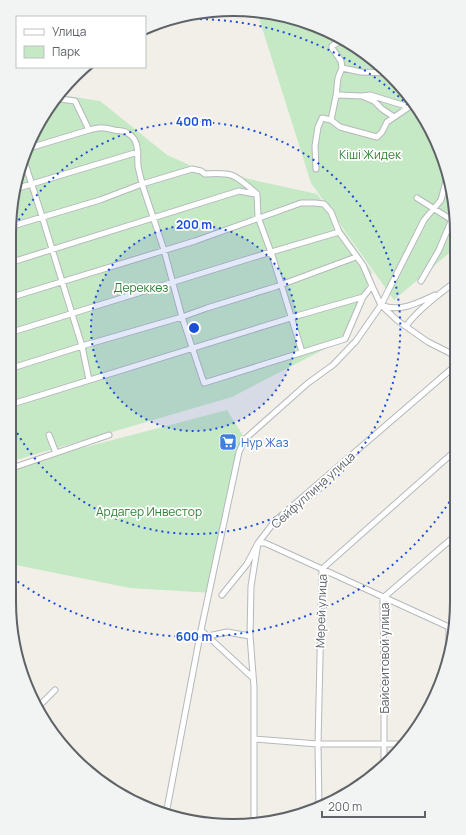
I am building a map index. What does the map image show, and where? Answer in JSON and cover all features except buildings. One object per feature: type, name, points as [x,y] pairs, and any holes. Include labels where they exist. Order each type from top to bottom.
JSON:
[{"type":"street","points":[[331,120],[338,78],[342,68],[341,61],[332,48],[332,46],[338,43]]},
{"type":"street","points":[[342,68],[361,72],[378,72]]},
{"type":"street","points":[[336,96],[370,95],[409,107]]},
{"type":"street","points":[[362,96],[374,101],[382,109],[394,117]]},
{"type":"street","points":[[62,99],[75,101],[89,130]]},
{"type":"street","points":[[316,170],[315,146],[318,127],[322,118],[331,120],[340,127],[377,137],[382,132],[386,122],[409,107]]},
{"type":"street","points":[[34,146],[89,130],[105,127],[115,130],[122,130],[130,134],[135,141],[142,184],[164,250],[182,316],[204,383],[345,339],[364,297],[372,286]]},
{"type":"street","points":[[21,187],[138,152]]},
{"type":"street","points":[[26,167],[82,346],[89,380]]},
{"type":"street","points":[[16,224],[100,200],[142,184],[192,169],[202,171],[205,174],[223,173],[236,176],[257,194],[258,217],[302,352]]},
{"type":"street","points":[[167,808],[239,452],[245,439],[308,383],[333,365],[356,342],[381,305],[424,220],[441,200],[445,186]]},
{"type":"street","points":[[16,261],[239,191],[257,194]]},
{"type":"street","points":[[417,198],[450,218]]},
{"type":"street","points":[[16,296],[164,250],[302,203],[324,204],[331,212],[339,232],[356,257],[363,264],[381,305],[398,321],[428,342],[450,353]]},
{"type":"street","points":[[421,281],[439,250],[450,226]]},
{"type":"street","points":[[16,331],[339,232]]},
{"type":"street","points":[[16,367],[281,285],[356,257]]},
{"type":"street","points":[[406,326],[413,317],[450,286]]},
{"type":"street","points":[[381,305],[393,309],[401,308],[413,305],[441,293]]},
{"type":"street","points":[[16,403],[192,348],[364,297]]},
{"type":"street","name":"Сейфуллина улица","points":[[254,818],[253,678],[250,636],[251,586],[258,543],[275,521],[450,370]]},
{"type":"street","points":[[49,435],[56,454]]},
{"type":"street","points":[[16,467],[109,436]]},
{"type":"street","name":"Мерей улица","points":[[319,801],[318,744],[322,569],[450,455]]},
{"type":"street","name":"Байсеитовой улица","points":[[384,757],[383,598],[450,540]]},
{"type":"street","points":[[222,595],[247,564],[258,543],[265,543],[448,627]]},
{"type":"street","points":[[202,630],[253,678]]},
{"type":"street","points":[[208,636],[227,632],[250,636]]},
{"type":"street","points":[[41,704],[55,690]]},
{"type":"street","points":[[254,739],[318,744],[397,744]]},
{"type":"green space","name":"Кіші Жидек","points":[[259,18],[289,23],[329,38],[342,45],[376,70],[405,101],[428,137],[443,177],[450,219],[450,252],[394,300],[311,183]]},
{"type":"green space","name":"Дереккөз","points":[[65,96],[100,101],[167,155],[194,167],[317,194],[372,272],[348,337],[232,397],[16,460],[16,219],[23,177],[38,137],[45,124]]},
{"type":"green space","name":"Ардагер Инвестор","points":[[227,410],[244,437],[212,593],[130,588],[16,565],[16,467],[44,458]]},
{"type":"place","name":"Нур Жаз","points":[[228,442]]}]
